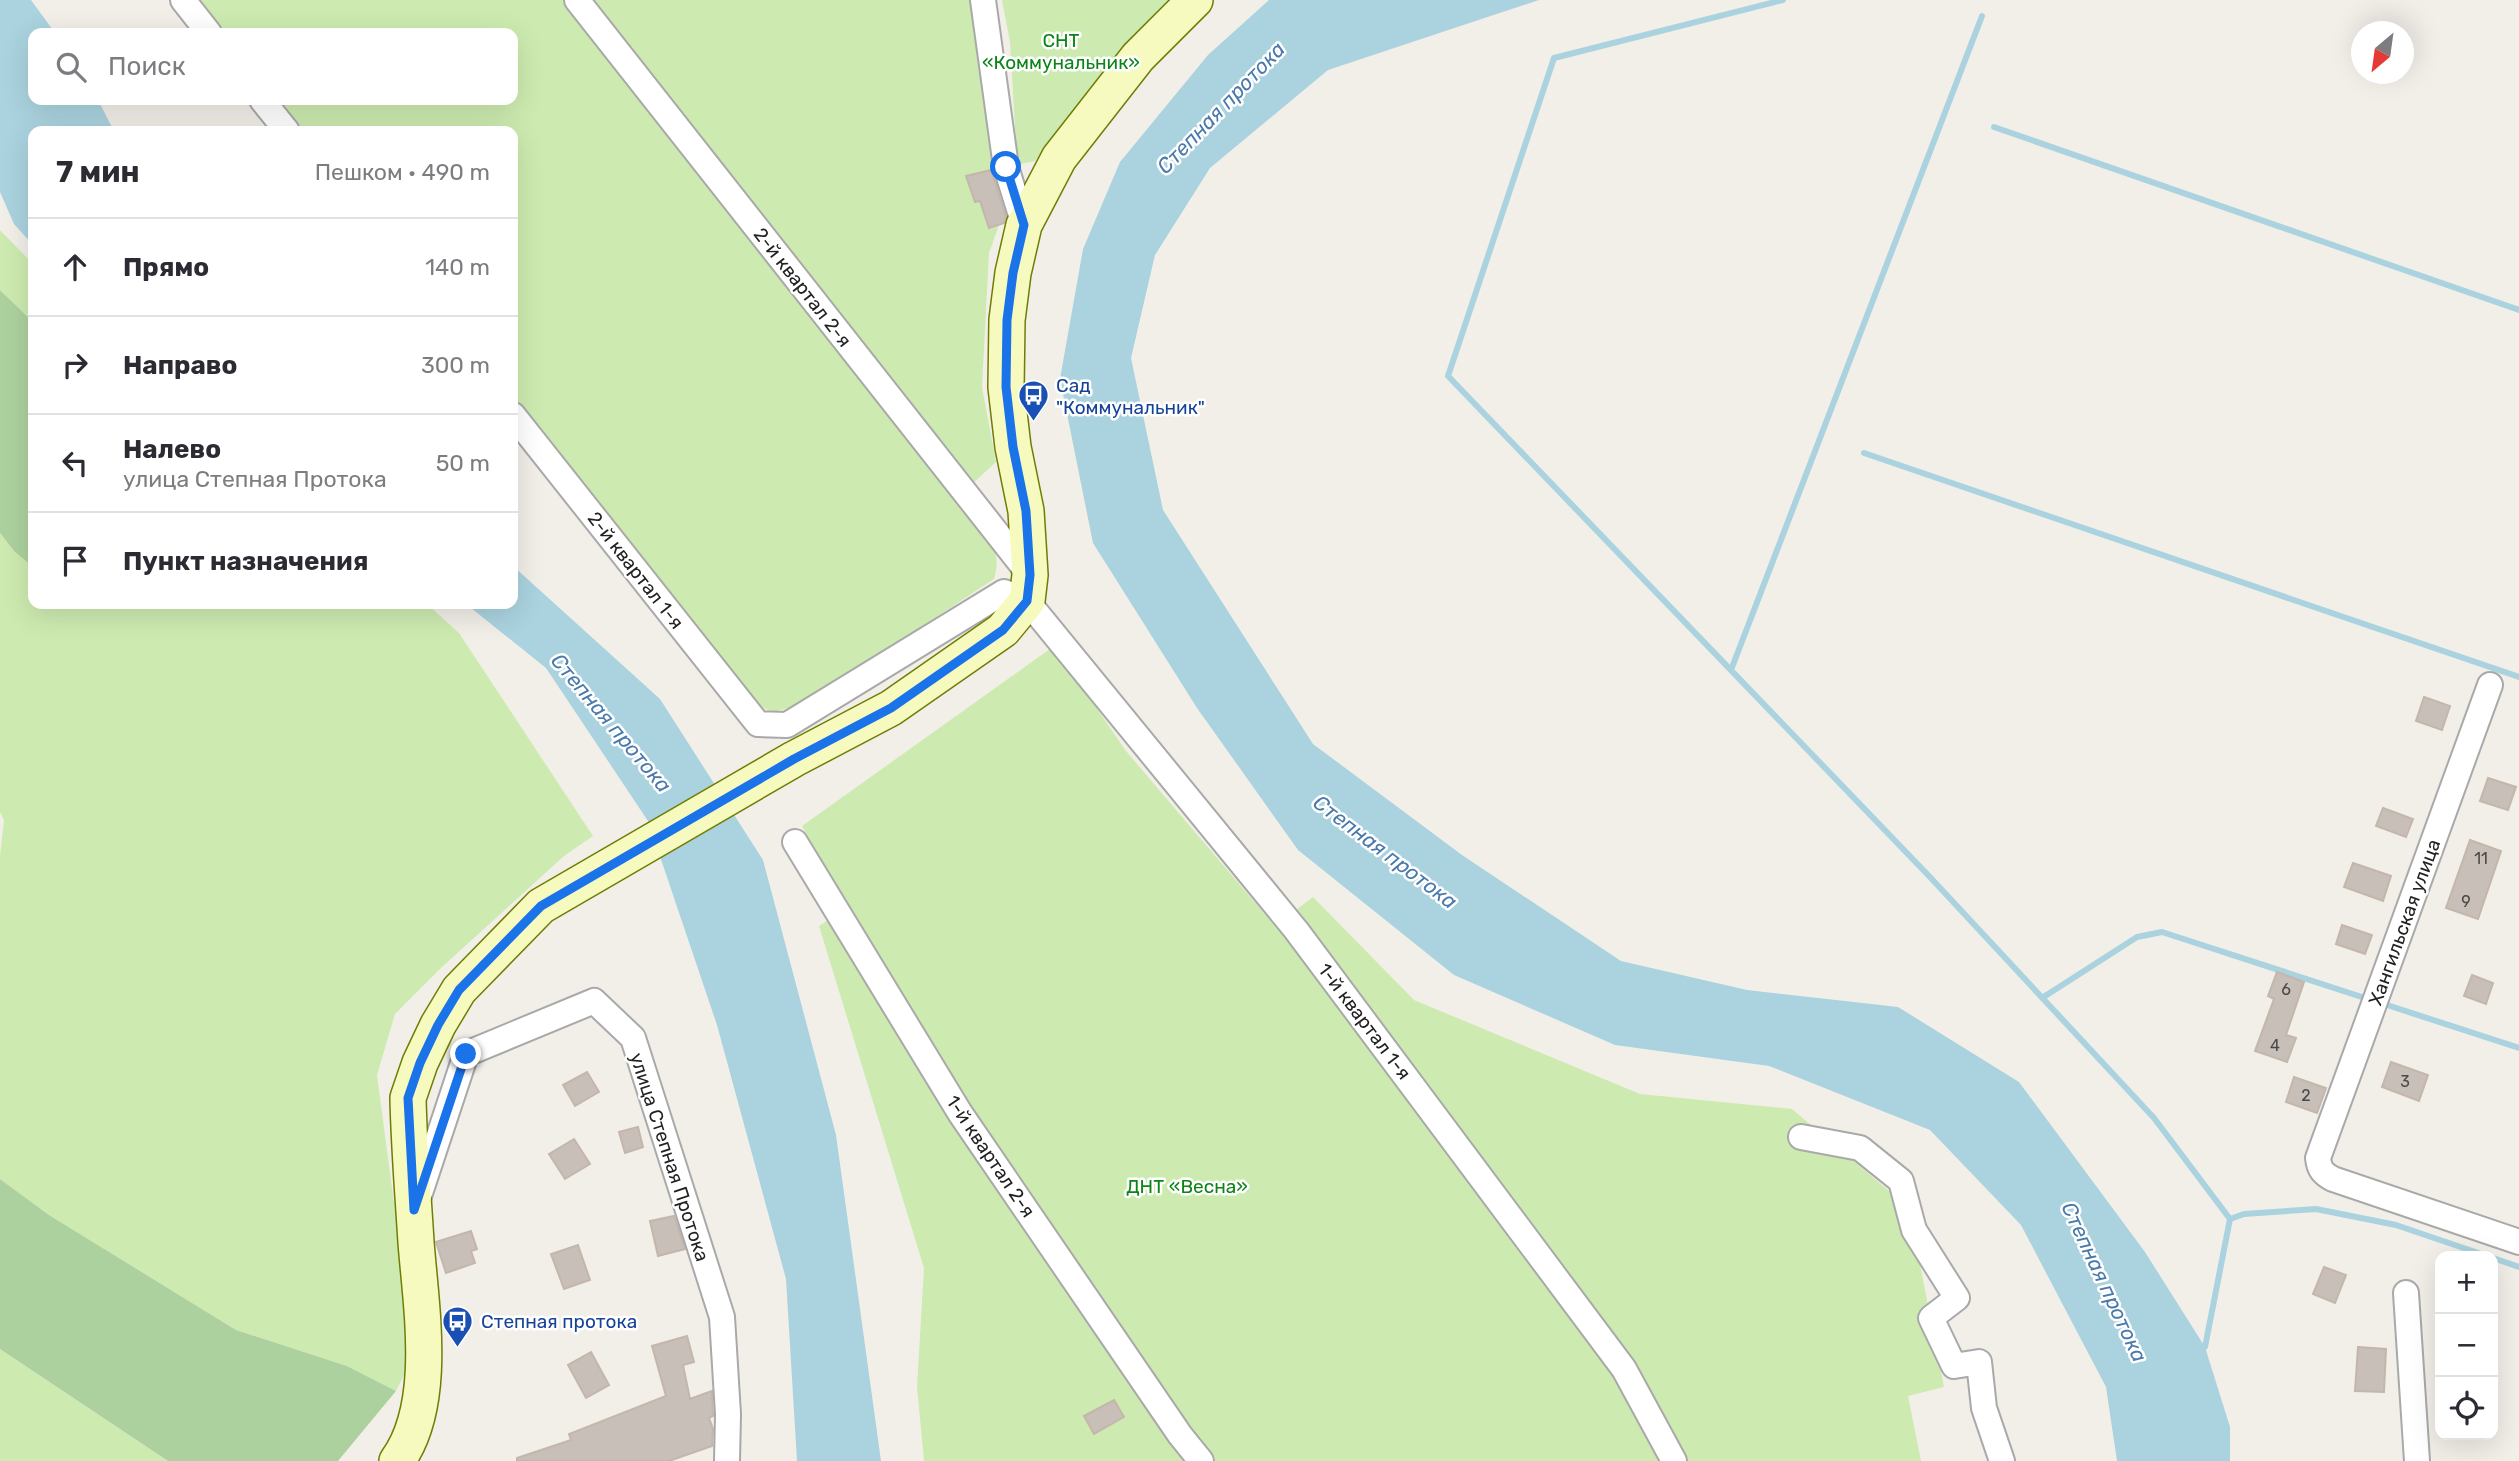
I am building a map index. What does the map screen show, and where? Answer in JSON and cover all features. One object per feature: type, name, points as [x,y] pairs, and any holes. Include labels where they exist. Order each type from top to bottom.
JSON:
[{"type":"street","points":[[183,0],[205,28]]},
{"type":"street","name":"2-й квартал 2-я","points":[[577,0],[1028,588]]},
{"type":"street","points":[[983,0],[1006,167],[1024,225]]},
{"type":"street","points":[[398,1460],[412,1434],[422,1389],[423,1340],[408,1098],[420,1063],[438,1025],[459,990],[541,906],[788,762],[891,708],[1003,630],[1028,588],[1026,511],[1013,447],[1006,387],[1007,320],[1013,273],[1024,225],[1059,158],[1138,57],[1195,0]]},
{"type":"street","points":[[266,105],[283,126]]},
{"type":"street","name":"2-й квартал 1-я","points":[[518,421],[758,724],[787,725],[1004,592],[1028,588]]},
{"type":"street","name":"1-й квартал 1-я","points":[[1028,588],[1296,930],[1624,1368],[1674,1461]]},
{"type":"street","name":"Хангильская улица","points":[[2490,685],[2318,1158],[2324,1175],[2333,1179],[2519,1242]]},
{"type":"street","name":"1-й квартал 2-я","points":[[795,842],[960,1113],[1180,1435],[1201,1461]]},
{"type":"street","name":"улица Степная Протока","points":[[414,1210],[466,1054],[594,1001],[632,1038],[722,1317],[728,1414],[727,1461]]},
{"type":"street","points":[[1801,1137],[1860,1148],[1901,1181],[1914,1230],[1957,1298],[1931,1318],[1954,1366],[1979,1362],[1984,1408],[2003,1461]]},
{"type":"street","points":[[2406,1293],[2417,1461]]},
{"type":"green space","points":[[196,0],[976,0],[1002,217],[989,253],[982,387],[996,462],[959,496],[982,524],[993,544],[996,555],[994,579],[804,704],[773,712],[758,706],[518,404],[518,126],[297,126],[280,105],[518,105],[518,28],[219,28]]},
{"type":"green space","name":"СНТ «Коммунальник»","points":[[1002,0],[1179,0],[1138,39],[1035,161],[1006,167],[1016,145],[1010,42]]},
{"type":"green space","points":[[0,230],[28,259],[28,317],[0,290]]},
{"type":"green space","points":[[0,290],[28,317],[28,563],[14,551],[0,533]]},
{"type":"green space","points":[[0,533],[14,551],[28,563],[28,609],[433,609],[459,633],[593,836],[564,856],[442,967],[395,1014],[377,1075],[414,1354],[396,1391],[347,1366],[236,1330],[49,1215],[0,1179],[0,856],[4,820],[0,812]]},
{"type":"green space","name":"ДНТ «Весна»","points":[[1054,646],[1126,751],[1275,926],[1313,897],[1414,1000],[1640,1094],[1792,1109],[1909,1208],[1944,1387],[1908,1396],[1921,1461],[924,1461],[917,1387],[924,1268],[819,926],[847,908],[802,826]]},
{"type":"green space","points":[[0,1179],[49,1215],[236,1330],[347,1366],[396,1391],[338,1461],[168,1461],[0,1349]]},
{"type":"green space","points":[[0,1349],[168,1461],[0,1461]]},
{"type":"water","points":[[0,0],[31,0],[51,28],[28,28],[28,105],[101,105],[111,126],[28,126],[28,239],[14,224],[0,192]]},
{"type":"water","points":[[1269,0],[1539,0],[1328,70],[1210,168],[1155,255],[1131,358],[1163,510],[1313,744],[1462,855],[1621,961],[1747,990],[1898,1007],[2019,1082],[2145,1252],[2205,1347],[2230,1427],[2230,1461],[2117,1461],[2106,1387],[2021,1225],[1930,1130],[1769,1066],[1615,1045],[1454,975],[1298,850],[1197,708],[1093,543],[1060,379],[1083,249],[1120,162],[1208,55]]},
{"type":"water","points":[[518,571],[660,699],[763,860],[836,1135],[881,1461],[797,1461],[786,1279],[717,1025],[648,821],[546,668],[472,609],[518,609]]},
{"type":"building","points":[[991,170],[1006,217],[1004,223],[989,228],[980,201],[975,202],[966,176]]},
{"type":"building","points":[[2424,697],[2450,706],[2442,730],[2416,721]]},
{"type":"building","points":[[2488,778],[2516,787],[2508,810],[2480,801]]},
{"type":"building","points":[[2383,808],[2413,819],[2406,837],[2376,826]]},
{"type":"building","points":[[2470,840],[2501,851],[2478,919],[2446,908]]},
{"type":"building","points":[[2353,863],[2391,876],[2383,901],[2344,887]]},
{"type":"building","points":[[2342,925],[2372,935],[2365,954],[2336,944]]},
{"type":"building","points":[[2277,972],[2304,982],[2286,1035],[2296,1038],[2287,1062],[2255,1051],[2274,999],[2268,996]]},
{"type":"building","points":[[2472,975],[2493,983],[2486,1004],[2464,996]]},
{"type":"building","points":[[2391,1062],[2428,1075],[2419,1101],[2382,1087]]},
{"type":"building","points":[[587,1072],[599,1092],[575,1106],[563,1085]]},
{"type":"building","points":[[2294,1077],[2326,1088],[2317,1113],[2286,1102]]},
{"type":"building","points":[[638,1127],[643,1147],[625,1153],[619,1132]]},
{"type":"building","points":[[574,1139],[590,1164],[565,1179],[549,1154]]},
{"type":"building","points":[[674,1216],[685,1249],[658,1256],[650,1221]]},
{"type":"building","points":[[471,1231],[477,1249],[471,1251],[475,1263],[446,1273],[436,1242]]},
{"type":"building","points":[[578,1245],[590,1280],[564,1289],[551,1254]]},
{"type":"building","points":[[2324,1267],[2346,1275],[2335,1303],[2313,1294]]},
{"type":"building","points":[[687,1336],[694,1362],[683,1365],[690,1399],[712,1391],[713,1416],[709,1418],[713,1429],[712,1446],[669,1461],[517,1461],[517,1458],[571,1440],[569,1434],[666,1396],[652,1346]]},
{"type":"building","points":[[2358,1347],[2386,1349],[2384,1392],[2355,1391]]},
{"type":"building","points":[[591,1352],[609,1385],[586,1398],[568,1365]]},
{"type":"building","points":[[1114,1400],[1124,1417],[1094,1434],[1084,1416]]},
{"type":"waterway","points":[[1783,0],[1554,58],[1448,376],[1929,876],[2154,1118],[2230,1219],[2205,1347]]},
{"type":"waterway","points":[[1731,670],[1982,16]]},
{"type":"waterway","points":[[1994,127],[2519,310]]},
{"type":"waterway","points":[[1864,453],[2519,677]]},
{"type":"waterway","points":[[2042,998],[2137,937],[2162,932],[2371,1000]]},
{"type":"waterway","points":[[2381,1003],[2519,1048]]},
{"type":"waterway","points":[[2230,1219],[2244,1214],[2316,1209],[2396,1225],[2472,1251]]},
{"type":"waterway","points":[[2498,1260],[2519,1267]]},
{"type":"place","name":"Сад \"Коммунальник\"","points":[[1033,423]]},
{"type":"place","name":"Степная протока","points":[[458,1348]]},
{"type":"route","points":[[466,1054],[414,1210],[408,1098],[420,1063],[459,990],[541,906],[794,759],[891,708],[1003,630],[1027,601],[1030,575],[1026,511],[1013,447],[1006,387],[1007,320],[1013,273],[1024,225],[1006,167]]}]
